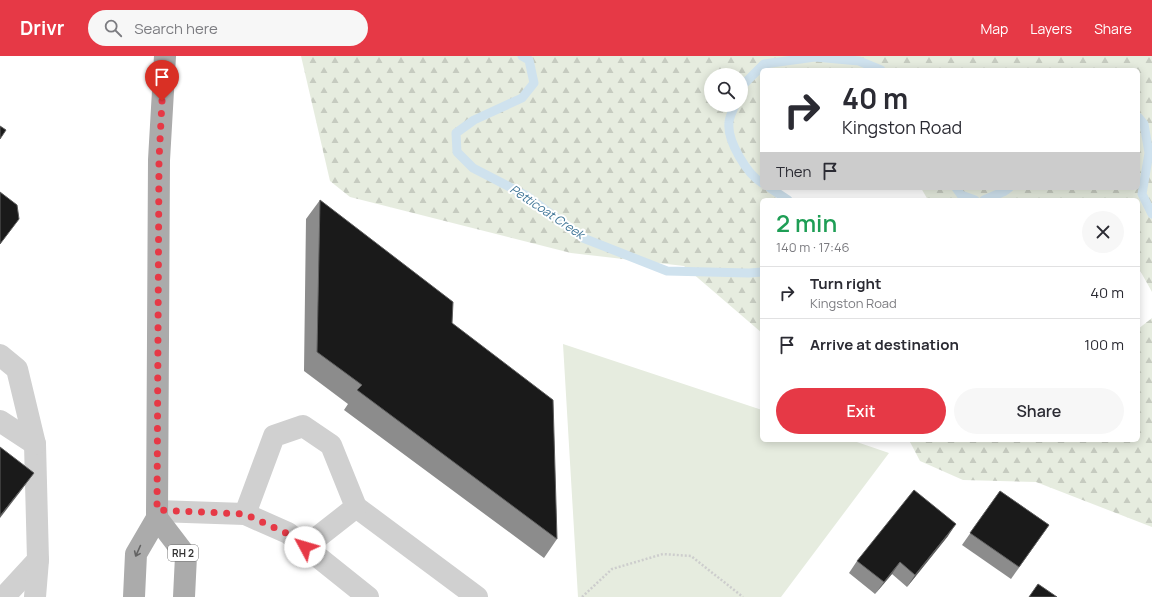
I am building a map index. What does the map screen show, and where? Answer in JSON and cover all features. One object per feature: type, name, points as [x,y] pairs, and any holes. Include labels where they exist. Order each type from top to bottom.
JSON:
[{"type":"main road","points":[[134,597],[136,554],[157,514],[159,160],[165,56]]},
{"type":"main road","name":"RH 2","points":[[157,514],[186,556],[184,597]]},
{"type":"lane","points":[[0,355],[17,369],[35,444],[38,560],[35,597]]},
{"type":"lane","points":[[0,421],[35,444]]},
{"type":"lane","points":[[245,514],[274,436],[303,426],[331,445],[356,507],[477,597]]},
{"type":"lane","points":[[305,547],[356,507]]},
{"type":"lane","points":[[157,514],[245,514],[288,534],[368,597]]},
{"type":"lane","points":[[4,597],[38,560]]},
{"type":"path","points":[[582,597],[612,569],[663,554],[691,556],[743,597]]},
{"type":"green space","points":[[301,56],[1152,56],[1152,292],[1140,271],[1140,198],[927,198],[922,190],[1140,190],[1140,68],[760,68],[760,190],[775,190],[776,198],[760,198],[760,331],[684,266],[571,253],[350,197],[330,181]]},
{"type":"green space","points":[[1152,318],[1152,527],[1036,482],[963,480],[920,461],[910,442],[1140,442],[1140,327]]},
{"type":"green space","points":[[563,344],[760,409],[760,442],[857,442],[889,453],[781,597],[578,597]]},
{"type":"building","points":[[0,126],[6,130],[0,139]]},
{"type":"building","points":[[0,192],[17,205],[19,219],[0,244]]},
{"type":"building","points":[[320,200],[453,302],[452,323],[553,400],[557,539],[357,390],[362,385],[317,352]]},
{"type":"building","points":[[0,447],[34,473],[0,516]]},
{"type":"building","points":[[914,490],[956,524],[915,575],[900,562],[884,582],[857,561]]},
{"type":"building","points":[[1000,491],[1049,525],[1019,567],[970,533]]},
{"type":"building","points":[[1038,584],[1057,597],[1029,597]]},
{"type":"waterway","name":"Petticoat Creek","points":[[522,56],[529,60],[534,83],[522,98],[474,120],[456,133],[457,152],[473,168],[527,196],[583,238],[667,271],[760,272]]},
{"type":"waterway","name":"Petticoat Creek","points":[[760,68],[764,64],[815,57],[859,61],[876,68]]},
{"type":"waterway","name":"Petticoat Creek","points":[[748,80],[760,68]]},
{"type":"waterway","name":"Petticoat Creek","points":[[732,112],[729,121],[731,139],[744,165],[760,182]]},
{"type":"waterway","name":"Petticoat Creek","points":[[1140,119],[1144,124],[1149,153],[1142,194],[1152,214]]},
{"type":"waterway","name":"Petticoat Creek","points":[[773,190],[785,198]]},
{"type":"waterway","name":"Petticoat Creek","points":[[957,190],[961,195],[969,198]]},
{"type":"waterway","name":"Petticoat Creek","points":[[989,198],[1006,190]]},
{"type":"route","points":[[162,101],[159,160],[157,510],[245,514],[288,534],[305,547]]}]
